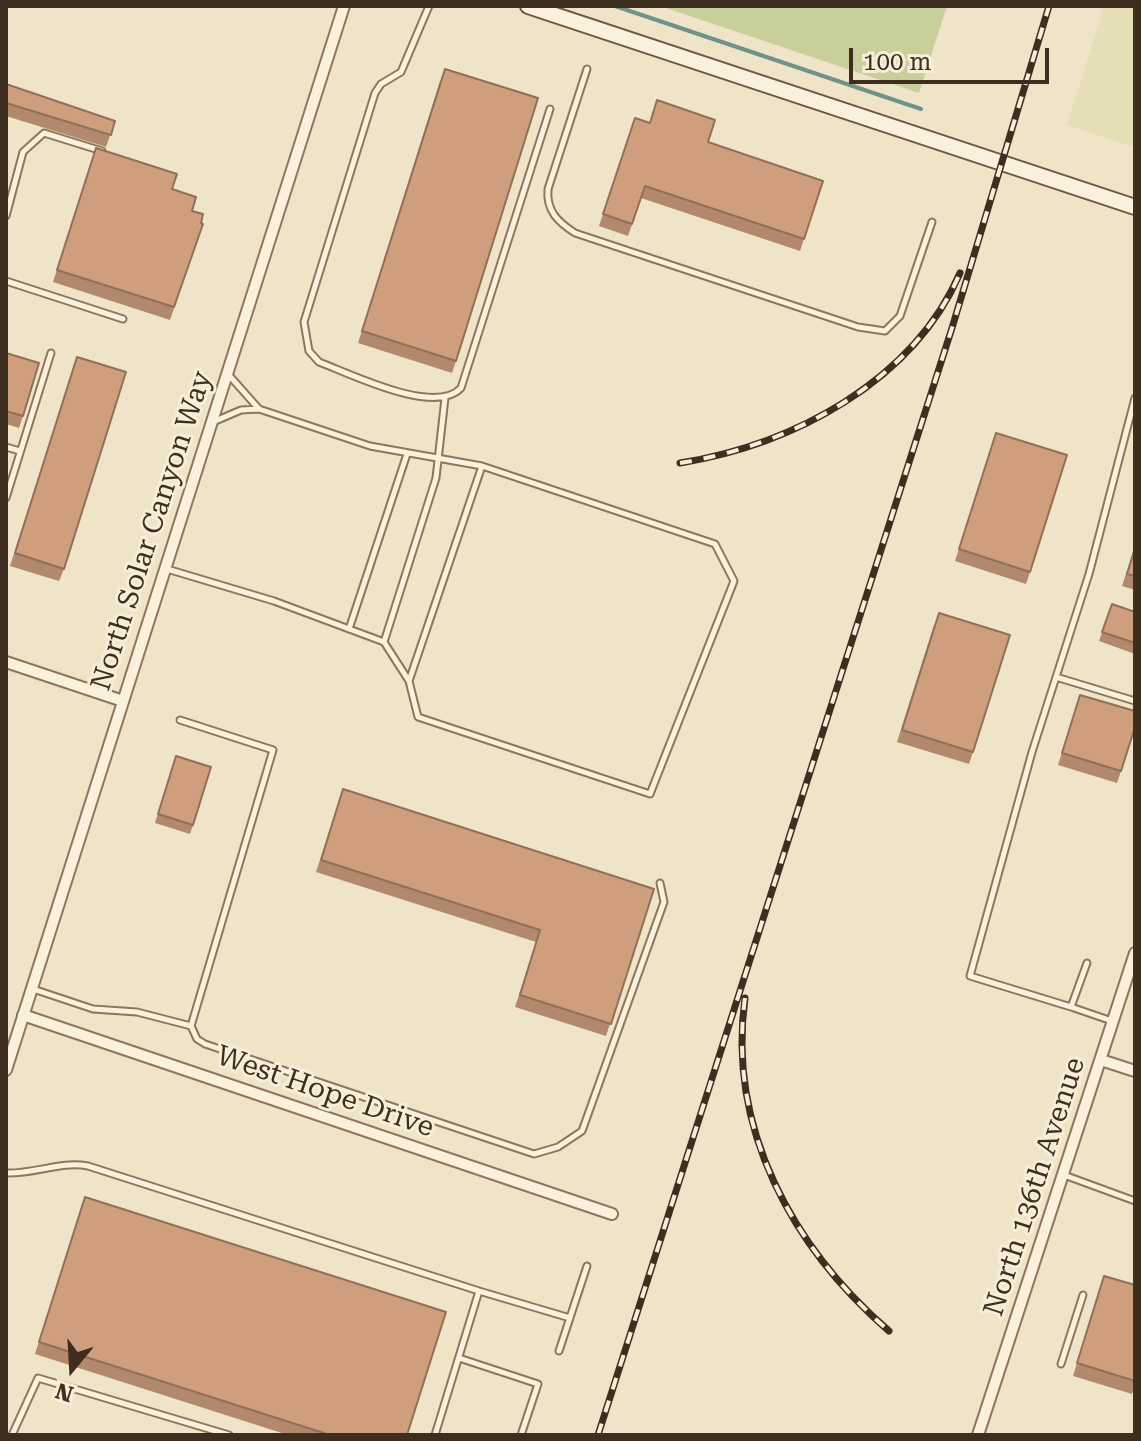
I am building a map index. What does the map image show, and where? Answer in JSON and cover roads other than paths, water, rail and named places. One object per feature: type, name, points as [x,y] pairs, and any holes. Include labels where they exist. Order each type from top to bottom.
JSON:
[{"type":"main road","points":[[528,6],[1135,207]]},
{"type":"street","name":"North Solar Canyon Way","points":[[6,1070],[344,6]]},
{"type":"street","points":[[6,662],[123,701]]},
{"type":"street","name":"North 136th Avenue","points":[[978,1435],[1135,953]]},
{"type":"street","name":"West Hope Drive","points":[[23,1015],[612,1214]]},
{"type":"street","points":[[1101,1060],[1135,1071]]},
{"type":"lane","points":[[429,6],[401,72],[381,84],[375,93],[304,322],[309,351],[319,362],[419,397],[445,398],[461,388],[550,109]]},
{"type":"lane","points":[[587,69],[548,189],[547,202],[562,224],[594,239],[858,327],[885,331],[895,325],[900,316],[932,222]]},
{"type":"lane","points":[[6,216],[23,152],[44,133],[107,152]]},
{"type":"lane","points":[[6,281],[123,319]]},
{"type":"lane","points":[[6,498],[51,353]]},
{"type":"lane","points":[[227,373],[259,409]]},
{"type":"lane","points":[[384,642],[436,478],[445,398]]},
{"type":"lane","points":[[1113,1022],[970,976],[1056,677],[1089,574],[1135,398]]},
{"type":"lane","points":[[166,569],[274,601],[384,642],[409,681],[418,717],[650,794],[734,581],[715,544],[482,466],[370,446],[259,409],[241,410],[212,423]]},
{"type":"lane","points":[[6,447],[21,451]]},
{"type":"lane","points":[[349,629],[407,454]]},
{"type":"lane","points":[[409,681],[482,466]]},
{"type":"lane","points":[[1056,677],[1135,701]]},
{"type":"lane","points":[[180,720],[273,750],[191,1026],[197,1039],[205,1044],[534,1154],[546,1152],[582,1131],[664,902],[660,883]]},
{"type":"lane","points":[[1071,1007],[1087,963]]},
{"type":"lane","points":[[32,989],[93,1009],[137,1012],[191,1026]]},
{"type":"lane","points":[[6,1173],[36,1173],[66,1162],[88,1166],[570,1318]]},
{"type":"lane","points":[[1064,1175],[1135,1201]]},
{"type":"lane","points":[[559,1351],[587,1266]]},
{"type":"lane","points":[[435,1435],[479,1291]]},
{"type":"lane","points":[[1061,1364],[1083,1295]]},
{"type":"lane","points":[[459,1358],[538,1384],[521,1435]]},
{"type":"lane","points":[[12,1435],[38,1378],[229,1435]]},
{"type":"waterway","points":[[615,6],[921,109]]},
{"type":"railway","points":[[598,1435],[952,328],[1049,6]]},
{"type":"railway","points":[[680,463],[764,441],[805,424],[844,402],[880,376],[912,346],[939,312],[960,273]]},
{"type":"railway","points":[[745,998],[742,1047],[746,1094],[757,1139],[774,1182],[823,1262],[889,1331]]}]
